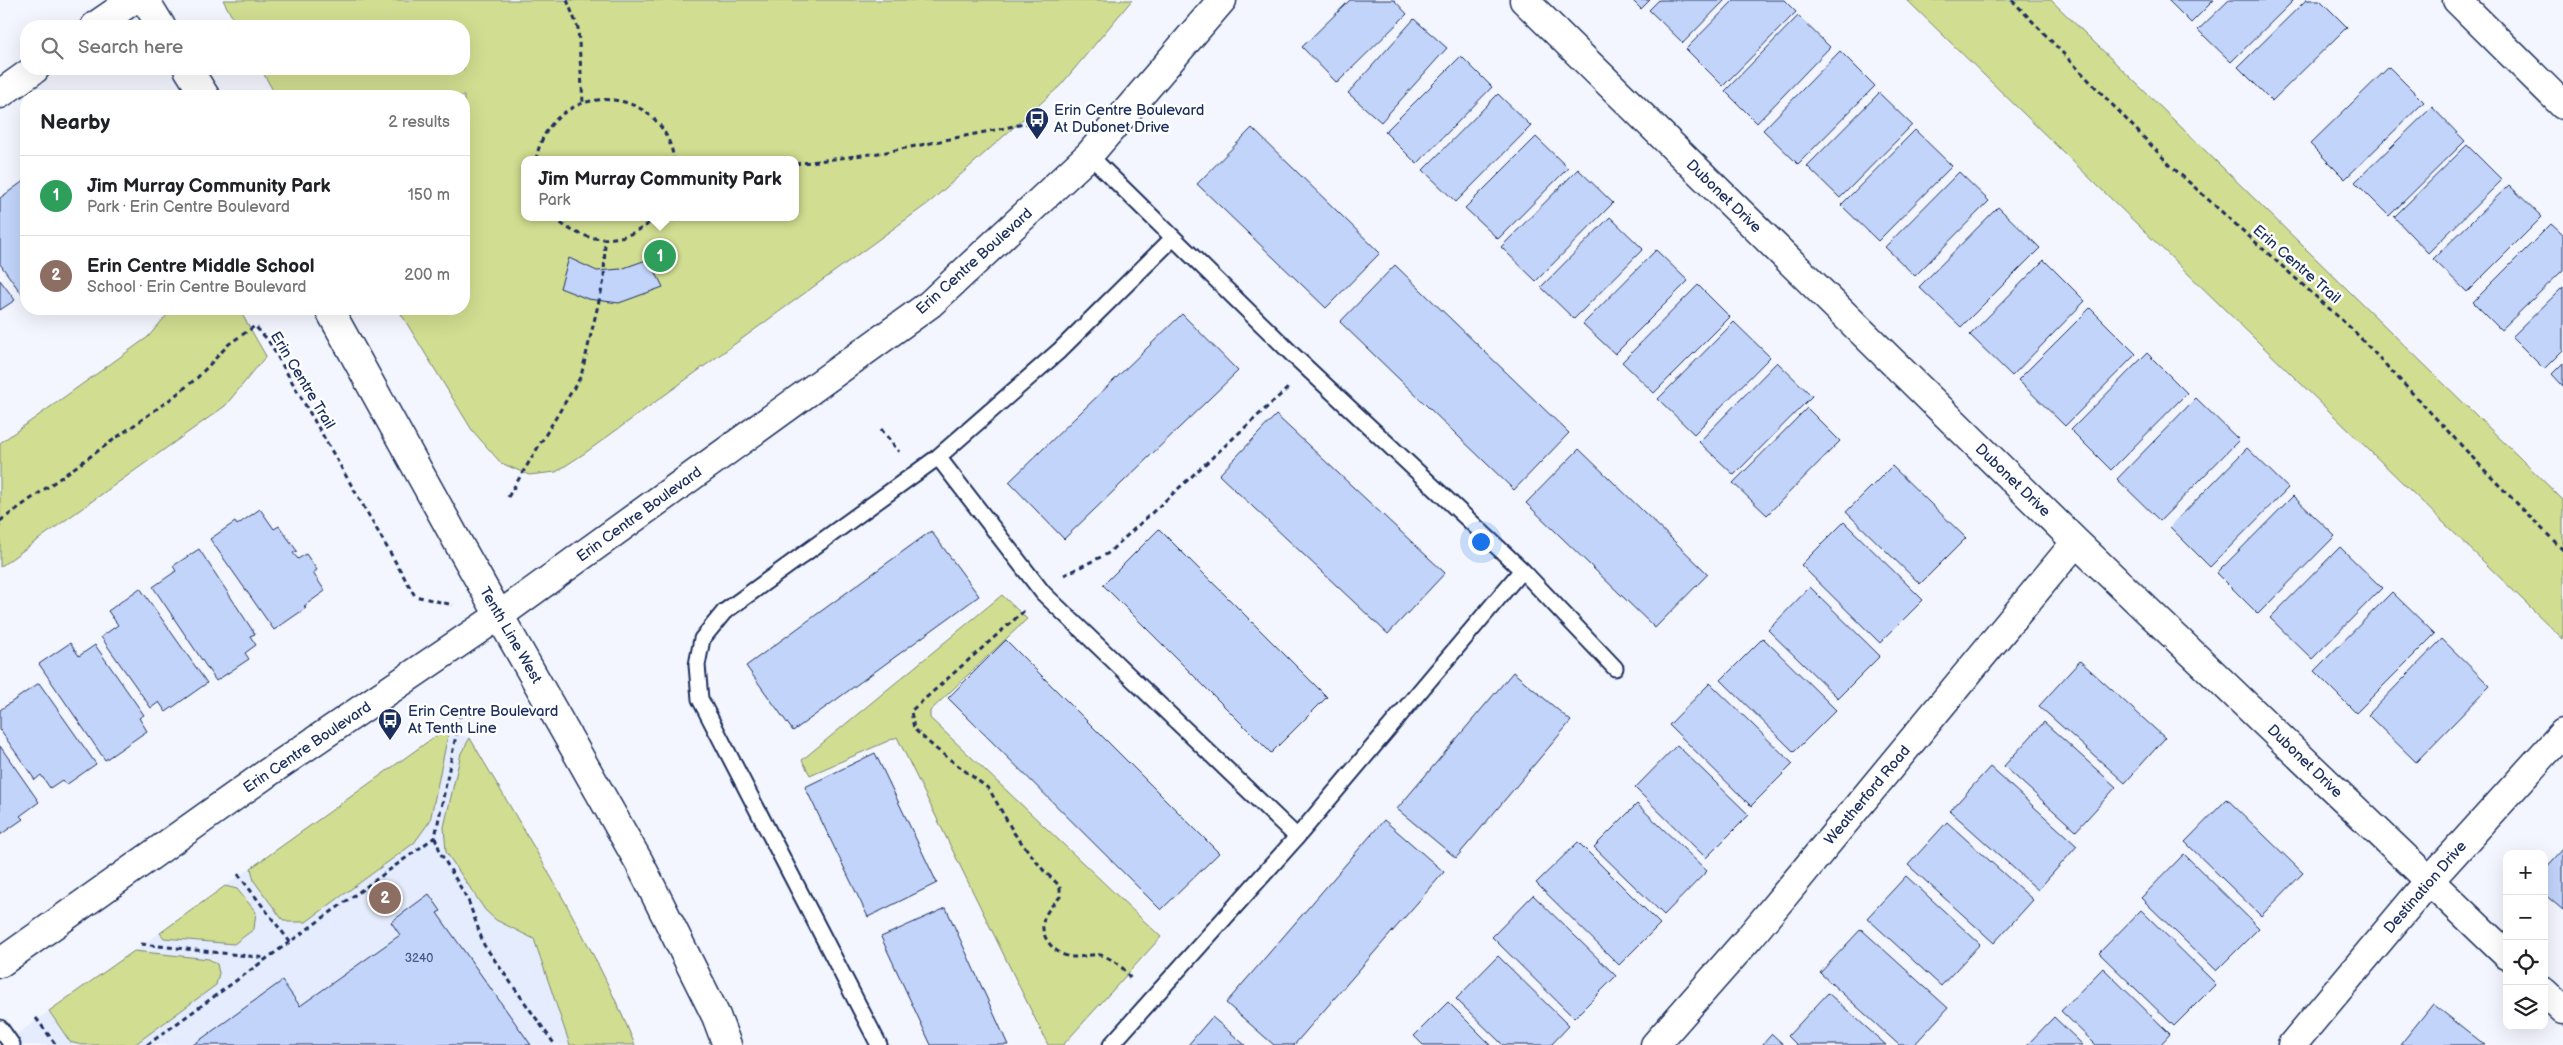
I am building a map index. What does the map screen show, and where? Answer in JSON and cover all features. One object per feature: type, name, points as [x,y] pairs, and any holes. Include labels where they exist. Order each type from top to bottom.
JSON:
[{"type":"street","points":[[104,20],[132,0]]},
{"type":"street","points":[[145,0],[157,20]]},
{"type":"street","name":"Erin Centre Boulevard","points":[[0,964],[266,774],[500,615],[930,304],[1089,155],[1222,0]]},
{"type":"street","name":"Dubonet Drive","points":[[1524,0],[2076,542],[2503,952]]},
{"type":"street","points":[[2457,0],[2563,105]]},
{"type":"street","points":[[0,94],[27,75]]},
{"type":"street","points":[[192,75],[201,90]]},
{"type":"street","name":"Tenth Line West","points":[[332,315],[640,862],[716,1016],[727,1045]]},
{"type":"street","name":"Weatherford Road","points":[[1654,1045],[1749,938],[2076,542]]},
{"type":"street","name":"Destination Drive","points":[[2292,1045],[2429,881],[2563,732]]},
{"type":"street","points":[[2548,996],[2563,1010]]},
{"type":"lane","points":[[1089,155],[1172,239],[1522,570],[1615,668]]},
{"type":"lane","points":[[879,1045],[700,699],[696,665],[702,639],[724,612],[938,457],[1058,351],[1172,239]]},
{"type":"lane","points":[[938,457],[1044,593],[1297,837]]},
{"type":"lane","points":[[1111,1045],[1297,837],[1522,570]]},
{"type":"lane","points":[[0,1028],[12,1045]]},
{"type":"path","points":[[567,0],[578,28],[583,102]]},
{"type":"path","name":"Erin Centre Trail","points":[[2012,0],[2171,166],[2354,331],[2483,469],[2563,550]]},
{"type":"path","points":[[537,156],[538,148],[548,128],[563,112],[583,102],[605,99],[627,102],[647,112],[662,128],[672,148],[673,156]]},
{"type":"path","points":[[799,163],[886,152],[1029,123]]},
{"type":"path","points":[[558,221],[563,226],[583,236],[605,240],[627,236],[647,226],[652,221]]},
{"type":"path","points":[[508,497],[581,376],[604,280],[605,240]]},
{"type":"path","name":"Erin Centre Trail","points":[[0,521],[172,398],[197,378],[229,344],[255,326],[268,340],[415,596]]},
{"type":"path","points":[[1146,1006],[1124,967],[1102,955],[1073,957],[1056,952],[1046,939],[1043,920],[1050,907],[1060,897],[1060,886],[1044,871],[1014,832],[989,789],[935,748],[914,729],[911,711],[1068,571],[1107,554],[1310,369]]},
{"type":"path","points":[[460,716],[435,837],[441,854],[468,900],[484,946],[555,1045]]},
{"type":"path","points":[[147,1045],[435,837]]},
{"type":"path","points":[[238,874],[290,942]]},
{"type":"path","points":[[141,944],[267,958]]},
{"type":"path","points":[[36,1018],[56,1045]]},
{"type":"shaded area","points":[[444,730],[470,738],[569,910],[623,1015],[635,1045],[2,1045]]},
{"type":"green space","points":[[223,0],[1132,0],[1060,86],[930,202],[585,453],[556,472],[529,475],[501,463],[472,430],[402,315],[470,315],[470,90],[273,90],[264,75],[470,75],[470,20],[234,20]]},
{"type":"green space","points":[[1907,0],[2051,0],[2563,500],[2563,639]]},
{"type":"green space","points":[[167,315],[242,315],[266,356],[225,406],[0,567],[0,443],[148,337]]},
{"type":"green space","points":[[1002,595],[1027,619],[930,711],[930,718],[1161,937],[1063,1045],[1048,1045],[897,737],[810,775],[802,760]]},
{"type":"green space","points":[[444,730],[448,731],[448,735],[430,821],[414,843],[306,922],[288,922],[282,919],[254,881],[251,868]]},
{"type":"green space","points":[[470,738],[579,927],[618,1005],[635,1045],[570,1045],[534,939],[496,920],[485,910],[446,852],[444,827],[461,753]]},
{"type":"green space","points":[[225,886],[237,889],[256,912],[254,929],[234,944],[164,938],[160,933]]},
{"type":"green space","points":[[134,951],[209,959],[217,964],[219,973],[216,985],[134,1045],[81,1045],[70,1042],[49,1011]]},
{"type":"building","points":[[1350,0],[1394,0],[1407,14],[1337,83],[1302,47]]},
{"type":"building","points":[[1632,0],[1650,0],[1641,9]]},
{"type":"building","points":[[1659,0],[1725,0],[1683,43],[1649,10]]},
{"type":"building","points":[[1734,0],[1784,0],[1796,12],[1723,86],[1686,49]]},
{"type":"building","points":[[2168,0],[2214,0],[2191,23]]},
{"type":"building","points":[[2229,0],[2294,0],[2231,62],[2198,30]]},
{"type":"building","points":[[2306,0],[2320,0],[2347,27],[2272,101],[2238,67]]},
{"type":"building","points":[[1798,16],[1830,47],[1757,123],[1725,91]]},
{"type":"building","points":[[1414,19],[1447,48],[1381,122],[1348,93]]},
{"type":"building","points":[[1840,51],[1875,86],[1798,164],[1763,130]]},
{"type":"building","points":[[1461,56],[1492,87],[1417,164],[1385,132]]},
{"type":"building","points":[[2389,67],[2424,102],[2345,179],[2310,144]]},
{"type":"building","points":[[1879,93],[1912,125],[1840,198],[1807,166]]},
{"type":"building","points":[[1498,94],[1531,126],[1456,202],[1423,170]]},
{"type":"building","points":[[2432,107],[2465,141],[2389,216],[2355,182]]},
{"type":"building","points":[[1252,128],[1380,253],[1326,308],[1197,184]]},
{"type":"building","points":[[1915,130],[1952,166],[1878,241],[1841,205]]},
{"type":"building","points":[[1536,137],[1568,168],[1498,239],[1465,208]]},
{"type":"building","points":[[2467,145],[2502,180],[2428,253],[2394,217]]},
{"type":"building","points":[[1578,169],[1613,203],[1536,281],[1501,247]]},
{"type":"building","points":[[1959,172],[1989,201],[1915,276],[1885,247]]},
{"type":"building","points":[[20,184],[20,292],[0,264],[0,198]]},
{"type":"building","points":[[2509,185],[2542,217],[2467,292],[2433,259]]},
{"type":"building","points":[[1998,207],[2040,248],[1961,327],[1919,287]]},
{"type":"building","points":[[1610,217],[1643,249],[1574,319],[1541,287]]},
{"type":"building","points":[[2551,224],[2563,235],[2563,270],[2501,330],[2473,302]]},
{"type":"building","points":[[1656,250],[1688,281],[1615,354],[1583,324]]},
{"type":"building","points":[[569,258],[597,271],[621,269],[649,259],[663,287],[619,303],[588,299],[560,288]]},
{"type":"building","points":[[2044,260],[2085,301],[2012,376],[1970,335]]},
{"type":"building","points":[[1395,265],[1569,433],[1514,490],[1340,322]]},
{"type":"building","points":[[0,280],[15,300],[0,310]]},
{"type":"building","points":[[1698,285],[1730,317],[1654,393],[1622,362]]},
{"type":"building","points":[[2563,287],[2563,350],[2544,369],[2512,337]]},
{"type":"building","points":[[2090,308],[2136,354],[2065,426],[2018,380]]},
{"type":"building","points":[[1182,314],[1238,371],[1064,539],[1009,482]]},
{"type":"building","points":[[1734,322],[1770,357],[1694,434],[1658,399]]},
{"type":"building","points":[[2147,353],[2187,393],[2111,470],[2071,430]]},
{"type":"building","points":[[1777,362],[1812,396],[1734,475],[1699,442]]},
{"type":"building","points":[[2563,363],[2563,386],[2552,374]]},
{"type":"building","points":[[2196,398],[2239,440],[2160,521],[2117,479]]},
{"type":"building","points":[[1807,408],[1840,441],[1767,515],[1733,483]]},
{"type":"building","points":[[1276,415],[1445,573],[1388,634],[1219,475]]},
{"type":"building","points":[[2247,448],[2288,488],[2210,567],[2170,527]]},
{"type":"building","points":[[1579,449],[1708,574],[1655,628],[1526,503]]},
{"type":"building","points":[[1892,466],[1966,538],[1920,584],[1846,512]]},
{"type":"building","points":[[2293,496],[2335,536],[2258,614],[2217,573]]},
{"type":"building","points":[[260,509],[274,529],[279,526],[297,551],[293,553],[298,559],[306,554],[317,570],[313,573],[325,591],[304,606],[306,608],[274,630],[210,539],[235,522],[237,525]]},
{"type":"building","points":[[1844,522],[1923,600],[1880,643],[1801,565]]},
{"type":"building","points":[[1159,529],[1327,697],[1271,753],[1103,585]]},
{"type":"building","points":[[931,531],[979,596],[793,731],[746,666]]},
{"type":"building","points":[[2340,547],[2382,588],[2312,659],[2270,618]]},
{"type":"building","points":[[199,549],[255,634],[250,636],[256,645],[245,653],[249,659],[216,681],[153,587],[176,571],[173,566]]},
{"type":"building","points":[[1810,587],[1880,656],[1838,698],[1768,630]]},
{"type":"building","points":[[140,588],[207,683],[166,712],[159,702],[151,708],[101,637],[118,625],[108,611]]},
{"type":"building","points":[[2392,592],[2435,634],[2356,713],[2314,671]]},
{"type":"building","points":[[1763,638],[1836,710],[1794,752],[1721,680]]},
{"type":"building","points":[[2442,639],[2490,686],[2416,762],[2368,715]]},
{"type":"building","points":[[1006,640],[1219,853],[1161,910],[948,698]]},
{"type":"building","points":[[70,643],[79,656],[95,645],[144,715],[139,718],[147,731],[105,760],[39,664]]},
{"type":"building","points":[[2080,661],[2165,738],[2125,783],[2039,706]]},
{"type":"building","points":[[1513,672],[1571,721],[1456,858],[1397,809]]},
{"type":"building","points":[[39,683],[96,764],[66,785],[62,780],[50,788],[41,775],[35,780],[0,730],[0,710]]},
{"type":"building","points":[[1710,683],[1793,764],[1751,806],[1669,725]]},
{"type":"building","points":[[2044,722],[2116,787],[2076,831],[2004,766]]},
{"type":"building","points":[[1677,745],[1749,815],[1706,858],[1635,788]]},
{"type":"building","points":[[0,746],[39,802],[20,816],[23,819],[0,835]]},
{"type":"building","points":[[875,753],[937,883],[868,917],[805,787]]},
{"type":"building","points":[[1990,767],[2077,846],[2038,890],[1950,811]]},
{"type":"building","points":[[2227,799],[2303,873],[2261,916],[2185,842]]},
{"type":"building","points":[[1637,804],[1707,871],[1664,915],[1594,847]]},
{"type":"building","points":[[1384,820],[1444,872],[1294,1045],[1274,1045],[1226,1003]]},
{"type":"building","points":[[1947,822],[2033,900],[1994,943],[1908,865]]},
{"type":"building","points":[[1578,842],[1660,924],[1619,965],[1536,883]]},
{"type":"building","points":[[2563,849],[2563,910],[2548,897],[2548,866]]},
{"type":"building","points":[[2184,854],[2259,928],[2216,971],[2141,898]]},
{"type":"building","points":[[1906,876],[1980,944],[1941,986],[1867,918]]},
{"type":"building","points":[[429,894],[441,911],[437,913],[531,1045],[193,1045],[282,981],[300,1006],[400,935],[391,922]]},
{"type":"building","points":[[1533,895],[1616,976],[1574,1018],[1492,937]]},
{"type":"building","points":[[946,908],[1008,1045],[931,1045],[881,937]]},
{"type":"building","points":[[2141,910],[2216,984],[2174,1026],[2099,953]]},
{"type":"building","points":[[1861,929],[1948,1008],[1914,1045],[1899,1045],[1820,973]]},
{"type":"building","points":[[1498,956],[1569,1026],[1551,1045],[1503,1045],[1456,999]]},
{"type":"building","points":[[2103,968],[2170,1034],[2160,1045],[2096,1045],[2061,1011]]},
{"type":"building","points":[[1828,993],[1886,1045],[1797,1045],[1788,1036]]},
{"type":"building","points":[[1448,1002],[1491,1045],[1423,1045],[1414,1036]]},
{"type":"building","points":[[2433,1004],[2485,1045],[2400,1045]]},
{"type":"building","points":[[1212,1017],[1245,1045],[1188,1045]]},
{"type":"building","points":[[2054,1017],[2083,1045],[2027,1045]]},
{"type":"building","points":[[1772,1034],[1784,1045],[1762,1045]]},
{"type":"place","name":"Erin Centre Boulevard At Dubonet Drive","points":[[1037,140]]},
{"type":"place","name":"Jim Murray Community Park","points":[[660,256]]},
{"type":"place","name":"Erin Centre Boulevard At Tenth Line","points":[[390,741]]},
{"type":"place","name":"Erin Centre Middle School","points":[[385,898]]}]
